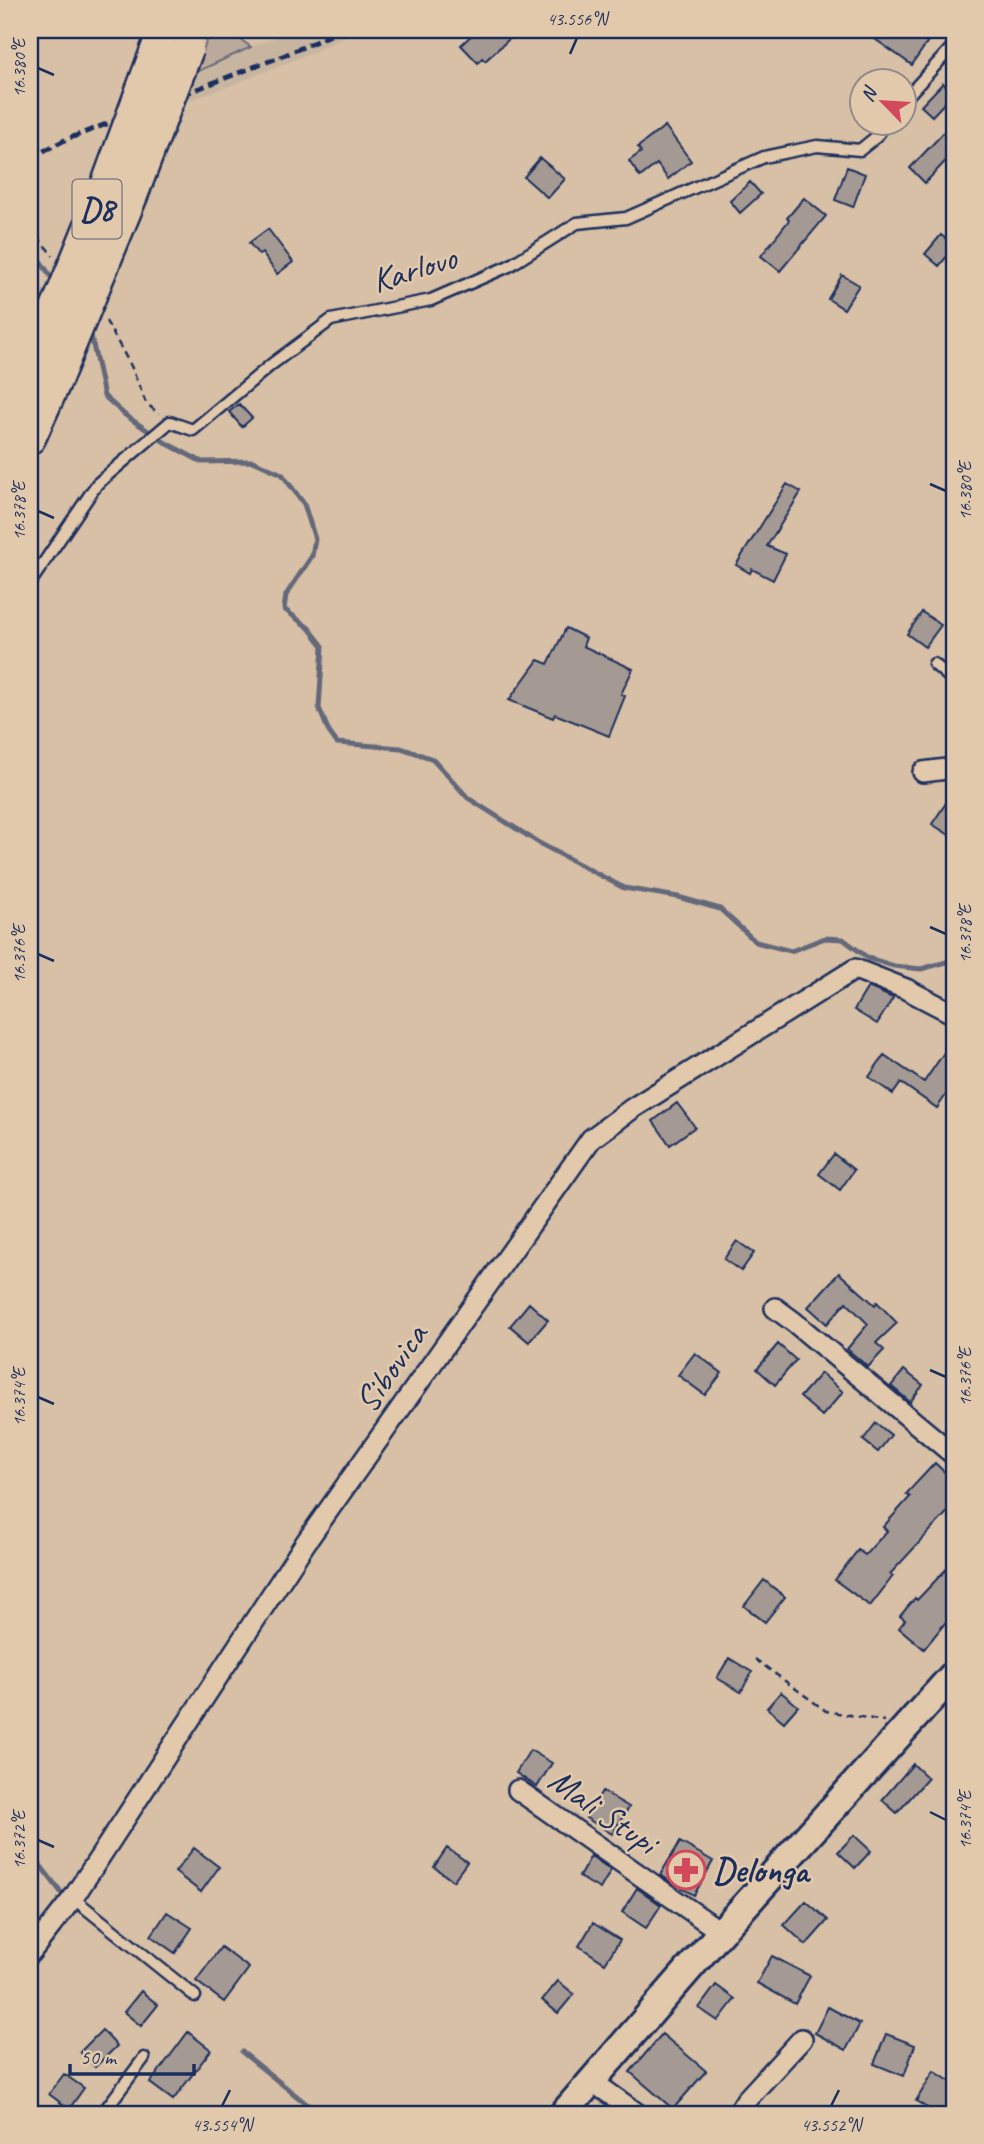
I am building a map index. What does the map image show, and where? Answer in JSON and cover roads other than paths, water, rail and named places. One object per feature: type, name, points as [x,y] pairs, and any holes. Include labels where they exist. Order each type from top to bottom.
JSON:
[{"type":"main road","name":"D8","points":[[30,438],[43,376],[104,192],[162,36]]},
{"type":"main road","name":"D8","points":[[43,376],[128,205],[192,39]]},
{"type":"main road","points":[[563,2114],[721,1932],[954,1674]]},
{"type":"street","points":[[923,772],[954,768]]},
{"type":"street","name":"Sibovica","points":[[30,1953],[73,1898],[306,1542],[591,1139],[633,1108],[855,969],[906,989],[954,1014]]},
{"type":"street","points":[[775,1308],[954,1455]]},
{"type":"street","name":"Mali Stupi","points":[[518,1790],[721,1932]]},
{"type":"street","points":[[737,2114],[746,2100],[802,2039]]},
{"type":"street","points":[[593,2082],[638,2114]]},
{"type":"lane","points":[[918,85],[954,45]]},
{"type":"lane","name":"Karlovo","points":[[30,583],[97,484],[170,422],[193,430],[272,364],[331,320],[431,300],[509,266],[577,222],[626,218],[764,158],[817,146],[860,150],[877,136]]},
{"type":"lane","points":[[934,664],[954,681]]},
{"type":"lane","points":[[73,1898],[195,1996]]},
{"type":"lane","points":[[102,2114],[144,2058]]},
{"type":"waterway","points":[[30,246],[56,284]]},
{"type":"waterway","points":[[88,329],[104,396],[125,415],[166,443],[202,462],[253,461],[282,474],[304,504],[315,539],[312,556],[286,595],[284,609],[309,628],[323,646],[319,708],[337,743],[401,748],[433,759],[468,798],[539,843],[624,888],[678,897],[720,909],[756,942],[791,951],[825,938],[843,939],[868,958],[894,966],[921,969],[954,960]]},
{"type":"waterway","points":[[30,1852],[64,1896]]},
{"type":"waterway","points":[[242,2052],[319,2114]]},
{"type":"railway","points":[[30,158],[65,140],[285,55],[342,30]]},
{"type":"place","name":"Delonga","points":[[686,1870]]}]
